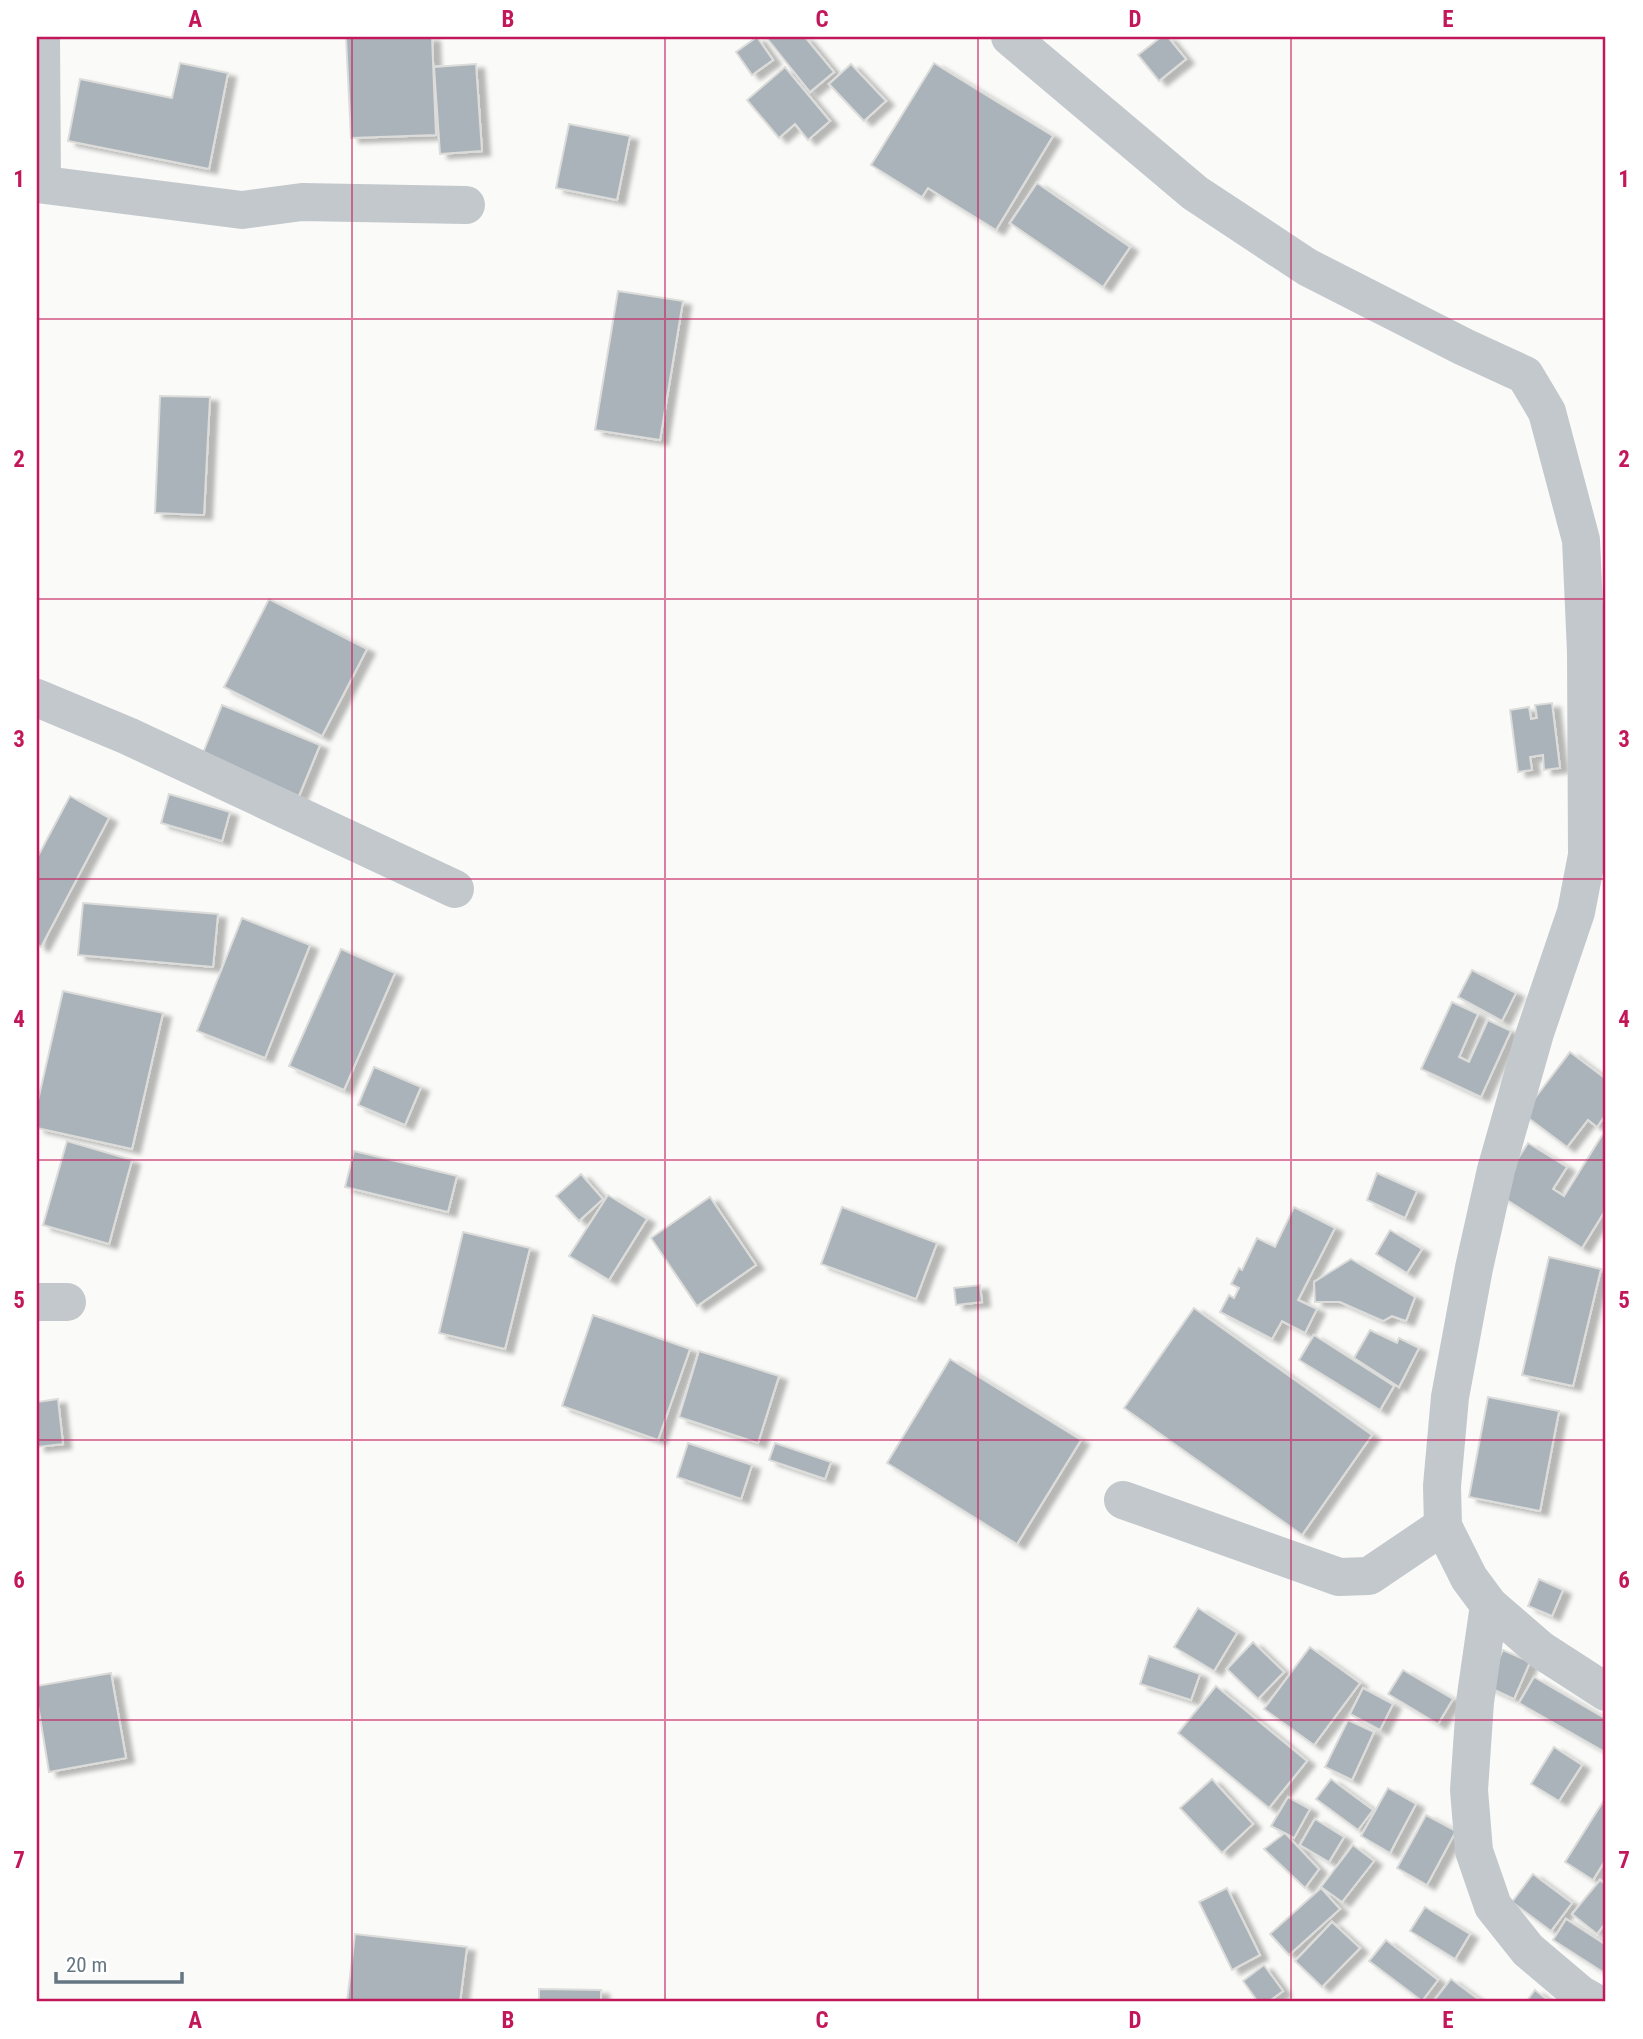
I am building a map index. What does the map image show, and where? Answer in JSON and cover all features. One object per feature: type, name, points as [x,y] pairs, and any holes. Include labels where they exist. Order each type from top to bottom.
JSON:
[{"type":"street","points":[[41,37],[39,184],[242,210],[302,202],[466,205]]},
{"type":"street","points":[[1010,37],[1195,193],[1307,267],[1525,375],[1547,412],[1581,540],[1586,652],[1587,855],[1576,912],[1528,1058],[1496,1170],[1477,1256],[1450,1397],[1442,1486],[1443,1526],[1469,1578],[1489,1605],[1541,1650],[1606,1692]]},
{"type":"street","points":[[37,698],[128,736],[455,889]]},
{"type":"street","points":[[1123,1500],[1339,1577],[1369,1576],[1443,1526]]},
{"type":"street","points":[[1489,1605],[1475,1702],[1470,1777],[1474,1851],[1493,1906],[1528,1950],[1580,1994],[1594,2002]]},
{"type":"building","points":[[346,37],[432,37],[436,135],[351,138]]},
{"type":"building","points":[[757,37],[773,60],[752,75],[736,52]]},
{"type":"building","points":[[766,37],[805,37],[834,72],[810,92]]},
{"type":"building","points":[[1161,37],[1168,37],[1186,59],[1159,81],[1138,55]]},
{"type":"building","points":[[180,63],[228,73],[209,169],[68,141],[80,79],[172,98]]},
{"type":"building","points":[[934,63],[1053,136],[996,230],[928,188],[922,197],[871,165]]},
{"type":"building","points":[[476,64],[482,151],[440,154],[434,67]]},
{"type":"building","points":[[851,64],[886,101],[864,121],[829,84]]},
{"type":"building","points":[[785,67],[830,121],[808,140],[795,124],[779,138],[747,100]]},
{"type":"building","points":[[569,124],[630,136],[617,200],[556,188]]},
{"type":"building","points":[[1037,183],[1130,247],[1103,287],[1010,223]]},
{"type":"building","points":[[618,291],[683,301],[660,440],[595,430]]},
{"type":"building","points":[[160,396],[210,397],[204,515],[155,513]]},
{"type":"building","points":[[269,599],[367,649],[322,736],[224,687]]},
{"type":"building","points":[[1552,703],[1560,768],[1544,770],[1543,755],[1530,757],[1532,770],[1518,772],[1510,710],[1529,707],[1531,719],[1537,718],[1535,705]]},
{"type":"building","points":[[222,705],[320,745],[299,796],[201,758]]},
{"type":"building","points":[[169,794],[230,812],[222,841],[161,823]]},
{"type":"building","points":[[70,796],[109,818],[41,947],[37,944],[37,858]]},
{"type":"building","points":[[83,903],[218,914],[213,967],[78,955]]},
{"type":"building","points":[[242,918],[310,945],[265,1058],[197,1031]]},
{"type":"building","points":[[341,949],[395,973],[344,1090],[289,1066]]},
{"type":"building","points":[[1472,970],[1516,993],[1502,1021],[1458,997]]},
{"type":"building","points":[[63,991],[163,1013],[132,1149],[37,1128],[37,1105]]},
{"type":"building","points":[[1452,1002],[1478,1014],[1459,1057],[1469,1062],[1488,1020],[1511,1031],[1481,1097],[1421,1069]]},
{"type":"building","points":[[1570,1052],[1606,1079],[1606,1114],[1597,1127],[1588,1120],[1567,1147],[1523,1114]]},
{"type":"building","points":[[374,1067],[421,1087],[405,1125],[358,1105]]},
{"type":"building","points":[[1606,1129],[1606,1209],[1582,1248],[1496,1193],[1528,1143],[1567,1167],[1553,1189],[1564,1196]]},
{"type":"building","points":[[67,1141],[132,1160],[109,1244],[43,1225]]},
{"type":"building","points":[[354,1151],[457,1176],[448,1212],[345,1187]]},
{"type":"building","points":[[1377,1173],[1417,1191],[1405,1218],[1367,1200]]},
{"type":"building","points":[[581,1174],[603,1199],[579,1221],[556,1196]]},
{"type":"building","points":[[608,1195],[647,1219],[609,1280],[569,1256]]},
{"type":"building","points":[[710,1197],[756,1265],[697,1306],[651,1238]]},
{"type":"building","points":[[842,1207],[937,1243],[916,1299],[821,1264]]},
{"type":"building","points":[[1294,1207],[1335,1228],[1298,1300],[1317,1309],[1305,1333],[1282,1321],[1272,1339],[1220,1312],[1229,1295],[1234,1298],[1239,1288],[1231,1284],[1239,1268],[1242,1270],[1257,1238],[1275,1247]]},
{"type":"building","points":[[1390,1230],[1422,1249],[1407,1273],[1376,1254]]},
{"type":"building","points":[[463,1232],[530,1248],[505,1349],[439,1333]]},
{"type":"building","points":[[1549,1257],[1601,1269],[1573,1386],[1522,1375]]},
{"type":"building","points":[[1351,1259],[1415,1297],[1406,1321],[1392,1316],[1383,1321],[1340,1302],[1315,1302],[1314,1282]]},
{"type":"building","points":[[980,1285],[982,1302],[956,1305],[954,1288]]},
{"type":"building","points":[[1194,1308],[1372,1435],[1302,1535],[1124,1408]]},
{"type":"building","points":[[593,1315],[690,1349],[658,1440],[562,1406]]},
{"type":"building","points":[[1370,1330],[1397,1343],[1399,1338],[1419,1348],[1399,1387],[1354,1358]]},
{"type":"building","points":[[1314,1335],[1394,1386],[1380,1410],[1299,1360]]},
{"type":"building","points":[[699,1351],[779,1376],[758,1443],[679,1417]]},
{"type":"building","points":[[950,1359],[1081,1440],[1017,1544],[887,1463]]},
{"type":"building","points":[[1488,1397],[1559,1411],[1540,1511],[1469,1497]]},
{"type":"building","points":[[58,1399],[63,1444],[37,1447],[37,1402]]},
{"type":"building","points":[[688,1443],[752,1465],[741,1499],[677,1477]]},
{"type":"building","points":[[775,1443],[831,1462],[825,1479],[769,1460]]},
{"type":"building","points":[[1539,1579],[1563,1590],[1552,1616],[1528,1606]]},
{"type":"building","points":[[1198,1608],[1237,1633],[1214,1671],[1174,1647]]},
{"type":"building","points":[[1253,1642],[1284,1672],[1258,1699],[1227,1669]]},
{"type":"building","points":[[1310,1647],[1360,1683],[1314,1745],[1264,1709]]},
{"type":"building","points":[[1503,1650],[1530,1662],[1514,1699],[1486,1686]]},
{"type":"building","points":[[1149,1656],[1200,1674],[1191,1700],[1140,1684]]},
{"type":"building","points":[[1403,1670],[1453,1699],[1438,1724],[1388,1694]]},
{"type":"building","points":[[111,1673],[126,1758],[49,1772],[37,1686]]},
{"type":"building","points":[[1534,1677],[1606,1719],[1605,1752],[1519,1703]]},
{"type":"building","points":[[1216,1686],[1307,1761],[1269,1808],[1178,1733]]},
{"type":"building","points":[[1363,1688],[1393,1704],[1380,1730],[1350,1714]]},
{"type":"building","points":[[1348,1720],[1374,1732],[1352,1780],[1325,1767]]},
{"type":"building","points":[[1554,1747],[1582,1765],[1559,1801],[1531,1784]]},
{"type":"building","points":[[1212,1779],[1253,1824],[1222,1853],[1180,1808]]},
{"type":"building","points":[[1331,1779],[1373,1810],[1358,1830],[1316,1799]]},
{"type":"building","points":[[1388,1788],[1416,1804],[1390,1853],[1361,1836]]},
{"type":"building","points":[[1288,1797],[1310,1809],[1294,1838],[1271,1826]]},
{"type":"building","points":[[1606,1797],[1606,1859],[1593,1880],[1565,1862]]},
{"type":"building","points":[[1426,1815],[1456,1831],[1427,1885],[1397,1868]]},
{"type":"building","points":[[1315,1819],[1344,1837],[1329,1862],[1300,1845]]},
{"type":"building","points":[[1285,1833],[1319,1869],[1305,1888],[1264,1849]]},
{"type":"building","points":[[1353,1845],[1374,1861],[1342,1902],[1321,1887]]},
{"type":"building","points":[[1533,1874],[1572,1903],[1551,1931],[1512,1902]]},
{"type":"building","points":[[1600,1880],[1606,1885],[1606,1922],[1597,1934],[1572,1914]]},
{"type":"building","points":[[1227,1888],[1260,1955],[1232,1970],[1199,1902]]},
{"type":"building","points":[[1321,1888],[1340,1909],[1289,1955],[1270,1934]]},
{"type":"building","points":[[1425,1907],[1470,1934],[1455,1959],[1410,1931]]},
{"type":"building","points":[[1566,1919],[1606,1945],[1606,1974],[1553,1940]]},
{"type":"building","points":[[1332,1922],[1360,1948],[1322,1987],[1295,1961]]},
{"type":"building","points":[[355,1934],[467,1947],[460,2002],[347,2002]]},
{"type":"building","points":[[1386,1940],[1438,1980],[1422,2001],[1369,1961]]},
{"type":"building","points":[[1264,1965],[1283,1991],[1268,2002],[1258,2002],[1243,1981]]},
{"type":"building","points":[[1451,1979],[1482,2002],[1433,2002]]},
{"type":"building","points":[[539,1989],[601,1990],[601,2002],[539,2002]]},
{"type":"building","points":[[1535,1990],[1550,2002],[1526,2002]]}]
